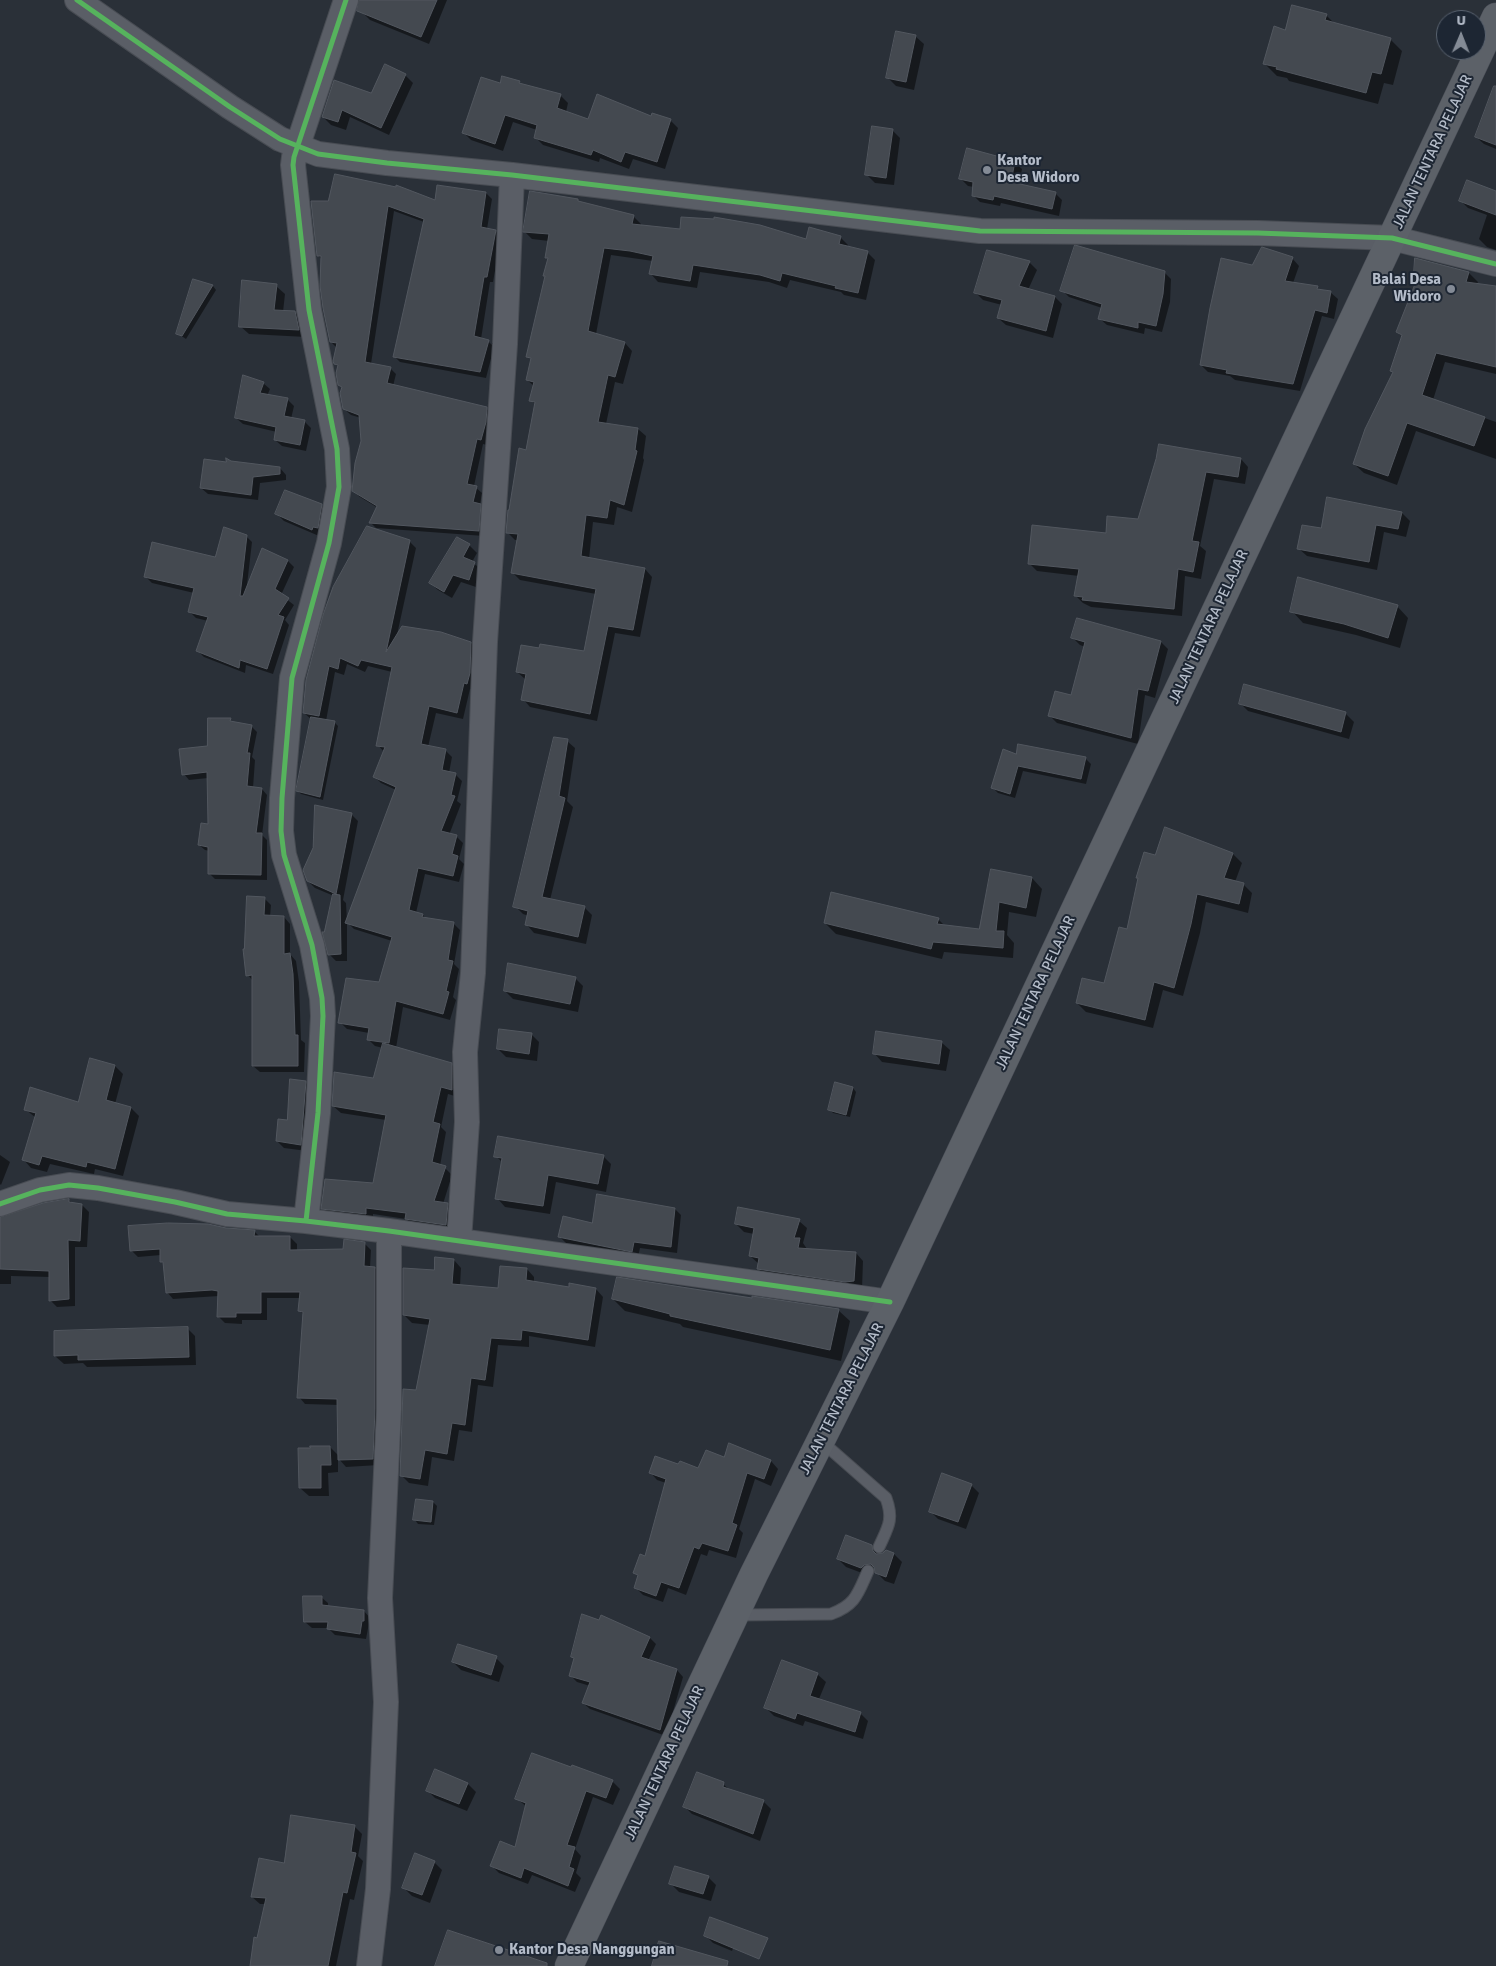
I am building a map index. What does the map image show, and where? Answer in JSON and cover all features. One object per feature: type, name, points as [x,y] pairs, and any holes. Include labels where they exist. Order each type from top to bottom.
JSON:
[{"type":"main road","name":"JALAN TENTARA PELAJAR","points":[[569,1966],[735,1615],[890,1302],[1496,17]]},
{"type":"street","points":[[77,0],[280,139],[318,154],[387,163],[512,175],[980,231],[1258,233],[1392,238],[1496,264]]},
{"type":"street","points":[[306,1221],[318,1112],[323,1016],[322,998],[312,945],[284,855],[282,798],[292,678],[329,543],[339,487],[337,449],[310,310],[294,165],[298,147],[346,0]]},
{"type":"street","points":[[460,1241],[467,1122],[465,1052],[473,973],[485,651],[505,344],[512,175]]},
{"type":"street","points":[[0,1204],[40,1190],[68,1185],[175,1202],[227,1214],[389,1231],[890,1302]]},
{"type":"street","points":[[369,1966],[378,1889],[386,1702],[380,1598],[389,1409],[389,1231]]},
{"type":"lane","points":[[821,1441],[886,1498],[891,1520],[879,1547]]},
{"type":"lane","points":[[735,1615],[831,1614],[845,1609],[857,1597],[868,1571]]},
{"type":"building","points":[[359,0],[437,0],[421,37],[357,11]]},
{"type":"building","points":[[1292,5],[1327,14],[1325,20],[1391,38],[1381,74],[1372,72],[1366,93],[1263,64],[1274,26],[1285,30]]},
{"type":"building","points":[[896,31],[916,35],[906,82],[886,78]]},
{"type":"building","points":[[385,64],[406,74],[381,128],[342,110],[338,122],[322,117],[334,80],[371,93]]},
{"type":"building","points":[[502,76],[520,81],[519,83],[561,94],[557,108],[588,119],[597,94],[651,116],[652,113],[671,119],[657,162],[625,152],[621,162],[593,150],[591,155],[534,138],[537,125],[505,115],[495,144],[462,133],[481,77],[500,83]]},
{"type":"building","points":[[1494,86],[1496,86],[1496,145],[1475,137]]},
{"type":"building","points":[[872,126],[893,129],[886,178],[865,175]]},
{"type":"building","name":"Kantor Desa Widoro","points":[[967,148],[1015,161],[1011,182],[1056,192],[1052,209],[994,196],[993,200],[972,196],[973,182],[959,179]]},
{"type":"building","points":[[335,174],[396,187],[396,185],[435,200],[437,185],[486,192],[481,227],[496,230],[487,277],[484,277],[474,336],[489,340],[480,372],[393,357],[424,219],[388,206],[365,362],[391,367],[387,383],[487,407],[486,422],[481,440],[477,439],[467,484],[477,486],[473,502],[481,504],[479,531],[369,523],[377,506],[352,491],[355,463],[361,441],[359,415],[343,409],[340,393],[342,387],[338,385],[336,373],[338,365],[334,364],[333,361],[337,343],[330,342],[323,308],[320,286],[321,256],[317,256],[311,201],[328,201]]},
{"type":"building","points":[[1467,180],[1496,191],[1496,215],[1459,201]]},
{"type":"building","points":[[530,191],[578,199],[578,201],[634,215],[632,224],[680,229],[681,217],[714,219],[714,217],[760,225],[806,239],[809,227],[841,236],[839,244],[868,251],[858,293],[782,273],[780,281],[760,275],[693,265],[690,281],[649,274],[653,256],[604,248],[588,331],[625,342],[615,377],[608,375],[598,422],[638,428],[635,450],[637,451],[624,505],[610,500],[607,518],[586,515],[581,556],[645,568],[633,630],[608,626],[590,714],[521,700],[526,674],[516,672],[521,645],[539,648],[540,644],[584,651],[596,589],[511,573],[518,534],[506,533],[508,510],[519,448],[526,450],[535,402],[529,401],[534,382],[526,380],[531,358],[526,357],[548,258],[545,258],[549,234],[523,232]]},
{"type":"building","points":[[1075,245],[1165,271],[1163,294],[1156,326],[1138,322],[1138,328],[1098,319],[1102,304],[1060,291]]},
{"type":"building","points":[[1262,247],[1293,257],[1285,281],[1318,286],[1317,289],[1331,291],[1327,313],[1315,310],[1293,384],[1226,373],[1227,370],[1200,365],[1221,258],[1252,265]]},
{"type":"building","points":[[987,250],[1030,261],[1019,286],[1055,296],[1046,331],[997,318],[1002,300],[974,293]]},
{"type":"building","points":[[1415,258],[1469,272],[1466,282],[1496,286],[1496,367],[1436,353],[1422,395],[1485,417],[1474,446],[1407,423],[1388,476],[1353,464],[1365,429],[1393,372],[1390,371],[1402,335],[1396,332],[1419,274],[1414,274]]},
{"type":"building","points":[[193,279],[213,285],[182,336],[176,334]]},
{"type":"building","points":[[242,280],[277,284],[274,310],[295,311],[299,330],[239,327]]},
{"type":"building","points":[[243,375],[264,382],[260,393],[288,398],[284,416],[305,420],[300,445],[274,440],[276,427],[235,418]]},
{"type":"building","points":[[1159,444],[1241,458],[1238,477],[1206,472],[1192,541],[1199,542],[1193,572],[1178,569],[1174,609],[1082,600],[1083,597],[1074,596],[1079,569],[1028,564],[1032,525],[1106,533],[1107,516],[1138,519]]},
{"type":"building","points":[[226,458],[231,461],[280,467],[280,474],[253,477],[251,495],[200,488],[204,459],[226,462]]},
{"type":"building","points":[[285,490],[322,504],[318,528],[313,527],[312,530],[275,514]]},
{"type":"building","points":[[1327,497],[1402,512],[1398,529],[1376,525],[1369,562],[1297,549],[1302,525],[1321,528]]},
{"type":"building","points":[[367,526],[410,540],[386,652],[402,626],[441,632],[471,642],[470,673],[467,684],[464,683],[457,713],[429,706],[421,744],[446,749],[442,770],[456,773],[451,795],[455,796],[441,831],[457,835],[452,854],[458,856],[453,876],[418,868],[409,910],[423,914],[422,917],[454,922],[448,960],[453,961],[446,991],[449,992],[443,1014],[396,1001],[389,1043],[367,1040],[369,1028],[338,1023],[346,978],[379,982],[392,937],[345,923],[396,787],[373,777],[385,747],[376,746],[392,667],[361,660],[358,666],[340,658],[338,669],[329,666],[319,716],[303,713],[306,680],[323,615],[333,587]]},
{"type":"building","points":[[224,527],[247,535],[240,596],[243,596],[262,548],[288,560],[275,589],[289,598],[278,615],[284,617],[267,669],[240,660],[239,668],[196,651],[208,617],[188,612],[194,588],[144,577],[152,542],[215,557]]},
{"type":"building","points":[[457,537],[470,544],[463,557],[475,562],[469,580],[453,575],[444,592],[429,583]]},
{"type":"building","points":[[1298,577],[1398,605],[1388,638],[1344,624],[1290,612]]},
{"type":"building","points":[[1077,618],[1161,641],[1148,691],[1138,689],[1131,738],[1048,716],[1055,691],[1071,695],[1085,642],[1071,638]]},
{"type":"building","points":[[1244,684],[1346,712],[1341,732],[1239,704]]},
{"type":"building","points":[[311,717],[335,721],[320,797],[296,791]]},
{"type":"building","points":[[208,718],[231,718],[230,721],[252,725],[247,753],[250,753],[247,786],[262,788],[256,833],[262,833],[261,875],[208,874],[208,847],[198,845],[201,823],[208,824],[207,772],[182,775],[179,749],[207,746]]},
{"type":"building","points":[[554,737],[568,739],[559,796],[565,798],[542,897],[585,906],[578,937],[525,925],[528,911],[513,907]]},
{"type":"building","points":[[1018,744],[1086,757],[1081,779],[1018,766],[1010,794],[991,788],[1003,749],[1016,754]]},
{"type":"building","points":[[315,805],[352,813],[336,894],[307,881],[303,870],[313,848]]},
{"type":"building","points":[[1165,827],[1233,853],[1224,878],[1244,883],[1239,904],[1197,894],[1174,988],[1154,982],[1145,1020],[1076,1003],[1082,978],[1104,983],[1119,927],[1127,929],[1138,878],[1136,878],[1144,852],[1155,855]]},
{"type":"building","points":[[991,869],[1032,877],[1026,908],[999,902],[996,931],[1004,931],[1003,948],[933,942],[931,949],[824,923],[831,892],[939,918],[937,924],[979,929]]},
{"type":"building","points":[[333,894],[340,895],[341,954],[328,955],[322,932],[324,932]]},
{"type":"building","points":[[247,896],[265,897],[264,915],[284,916],[284,954],[290,953],[293,974],[295,1035],[298,1035],[298,1066],[252,1066],[252,975],[246,976],[243,949]]},
{"type":"building","points":[[508,963],[576,977],[570,1004],[504,991]]},
{"type":"building","points":[[499,1029],[532,1033],[529,1054],[497,1049]]},
{"type":"building","points":[[876,1031],[942,1041],[939,1064],[873,1054]]},
{"type":"building","points":[[383,1043],[452,1063],[452,1090],[441,1087],[433,1122],[440,1124],[432,1162],[446,1166],[434,1201],[448,1203],[446,1225],[405,1219],[406,1213],[366,1208],[366,1214],[321,1209],[325,1179],[373,1183],[386,1115],[332,1106],[334,1072],[373,1078]]},
{"type":"building","points":[[90,1058],[115,1065],[106,1100],[131,1107],[115,1169],[87,1162],[86,1167],[42,1156],[39,1165],[22,1160],[36,1113],[24,1110],[30,1087],[78,1102]]},
{"type":"building","points":[[290,1079],[306,1081],[301,1145],[276,1141],[278,1119],[287,1120]]},
{"type":"building","points":[[835,1082],[853,1087],[846,1115],[828,1110]]},
{"type":"building","points":[[498,1136],[604,1155],[598,1184],[548,1175],[543,1206],[495,1199],[502,1158],[494,1157]]},
{"type":"building","points":[[597,1194],[675,1208],[671,1247],[634,1242],[632,1252],[558,1237],[563,1216],[592,1223]]},
{"type":"building","points":[[69,1199],[69,1202],[82,1204],[80,1241],[68,1240],[69,1299],[49,1301],[49,1271],[0,1269],[0,1217],[43,1203]]},
{"type":"building","points":[[738,1207],[800,1219],[794,1238],[800,1238],[798,1248],[856,1252],[854,1281],[845,1282],[757,1269],[759,1258],[749,1256],[754,1228],[735,1224]]},
{"type":"building","points":[[168,1223],[208,1224],[226,1228],[255,1230],[254,1236],[290,1236],[290,1250],[343,1249],[344,1239],[365,1242],[364,1266],[375,1267],[373,1459],[338,1460],[337,1399],[297,1398],[303,1312],[298,1311],[300,1292],[261,1292],[261,1313],[236,1313],[236,1317],[217,1317],[218,1291],[166,1293],[163,1262],[160,1262],[160,1249],[130,1251],[128,1226]]},
{"type":"building","points":[[435,1257],[454,1259],[452,1284],[498,1288],[500,1266],[527,1268],[526,1280],[569,1287],[569,1283],[596,1288],[588,1340],[522,1330],[521,1340],[491,1338],[485,1380],[471,1378],[465,1425],[452,1423],[447,1454],[425,1450],[420,1479],[400,1476],[403,1389],[416,1390],[430,1319],[403,1315],[403,1268],[434,1270]]},
{"type":"building","points":[[617,1277],[752,1298],[752,1296],[839,1309],[830,1350],[670,1316],[670,1314],[612,1299]]},
{"type":"building","points":[[188,1327],[189,1357],[78,1360],[78,1355],[54,1356],[54,1331]]},
{"type":"building","points":[[729,1443],[771,1460],[764,1479],[747,1473],[732,1523],[737,1525],[728,1551],[702,1543],[699,1549],[694,1547],[679,1588],[661,1582],[656,1596],[634,1588],[638,1575],[633,1573],[640,1554],[645,1556],[666,1479],[649,1473],[655,1456],[678,1464],[680,1461],[698,1468],[706,1450],[724,1457]]},
{"type":"building","points":[[310,1446],[330,1446],[331,1465],[321,1465],[321,1488],[299,1488],[298,1448],[310,1448]]},
{"type":"building","points":[[942,1473],[972,1484],[958,1522],[929,1512]]},
{"type":"building","points":[[416,1499],[433,1501],[431,1522],[413,1520]]},
{"type":"building","points":[[846,1535],[872,1545],[873,1551],[876,1554],[883,1553],[886,1550],[894,1553],[886,1577],[875,1573],[874,1567],[871,1564],[864,1565],[861,1568],[837,1559]]},
{"type":"building","points":[[303,1596],[322,1596],[322,1605],[364,1610],[364,1621],[362,1621],[360,1634],[327,1629],[328,1622],[304,1622]]},
{"type":"building","points":[[582,1614],[599,1620],[601,1615],[650,1637],[641,1657],[677,1669],[660,1730],[582,1703],[590,1682],[569,1676],[574,1658],[571,1657]]},
{"type":"building","points":[[458,1644],[497,1656],[491,1675],[452,1662]]},
{"type":"building","points":[[782,1660],[818,1673],[810,1696],[861,1712],[855,1732],[797,1713],[795,1719],[764,1708]]},
{"type":"building","points":[[532,1753],[613,1780],[606,1798],[586,1791],[567,1845],[575,1847],[569,1867],[574,1869],[568,1886],[524,1868],[521,1878],[490,1866],[500,1841],[515,1847],[526,1803],[515,1799]]},
{"type":"building","points":[[435,1769],[468,1783],[459,1804],[426,1791]]},
{"type":"building","points":[[697,1772],[724,1782],[723,1787],[764,1800],[753,1834],[683,1807]]},
{"type":"building","points":[[291,1815],[355,1825],[351,1852],[356,1853],[347,1893],[343,1892],[328,1966],[250,1966],[254,1937],[257,1938],[266,1898],[251,1897],[259,1858],[284,1863]]},
{"type":"building","points":[[415,1853],[435,1861],[422,1895],[402,1888]]},
{"type":"building","points":[[675,1866],[709,1876],[703,1894],[669,1884]]},
{"type":"building","points":[[710,1917],[768,1938],[759,1959],[704,1936]]},
{"type":"building","points":[[448,1930],[547,1963],[547,1966],[435,1966]]},
{"type":"building","points":[[659,1941],[728,1961],[727,1966],[652,1966]]},
{"type":"cycle path","points":[[77,0],[230,107],[280,139],[318,154],[387,163],[512,175],[980,231],[1258,233],[1392,238],[1496,264]]},
{"type":"cycle path","points":[[306,1221],[318,1113],[323,1016],[322,998],[312,945],[284,855],[281,831],[282,798],[292,678],[329,543],[339,487],[337,449],[309,310],[293,165],[346,0]]},
{"type":"cycle path","points":[[0,1204],[40,1190],[69,1185],[98,1188],[227,1214],[389,1231],[890,1302]]},
{"type":"place","name":"Kantor Desa Widoro","points":[[987,170]]},
{"type":"place","name":"Balai Desa Widoro","points":[[1451,289]]},
{"type":"place","name":"Kantor Desa Nanggungan","points":[[499,1950]]}]
